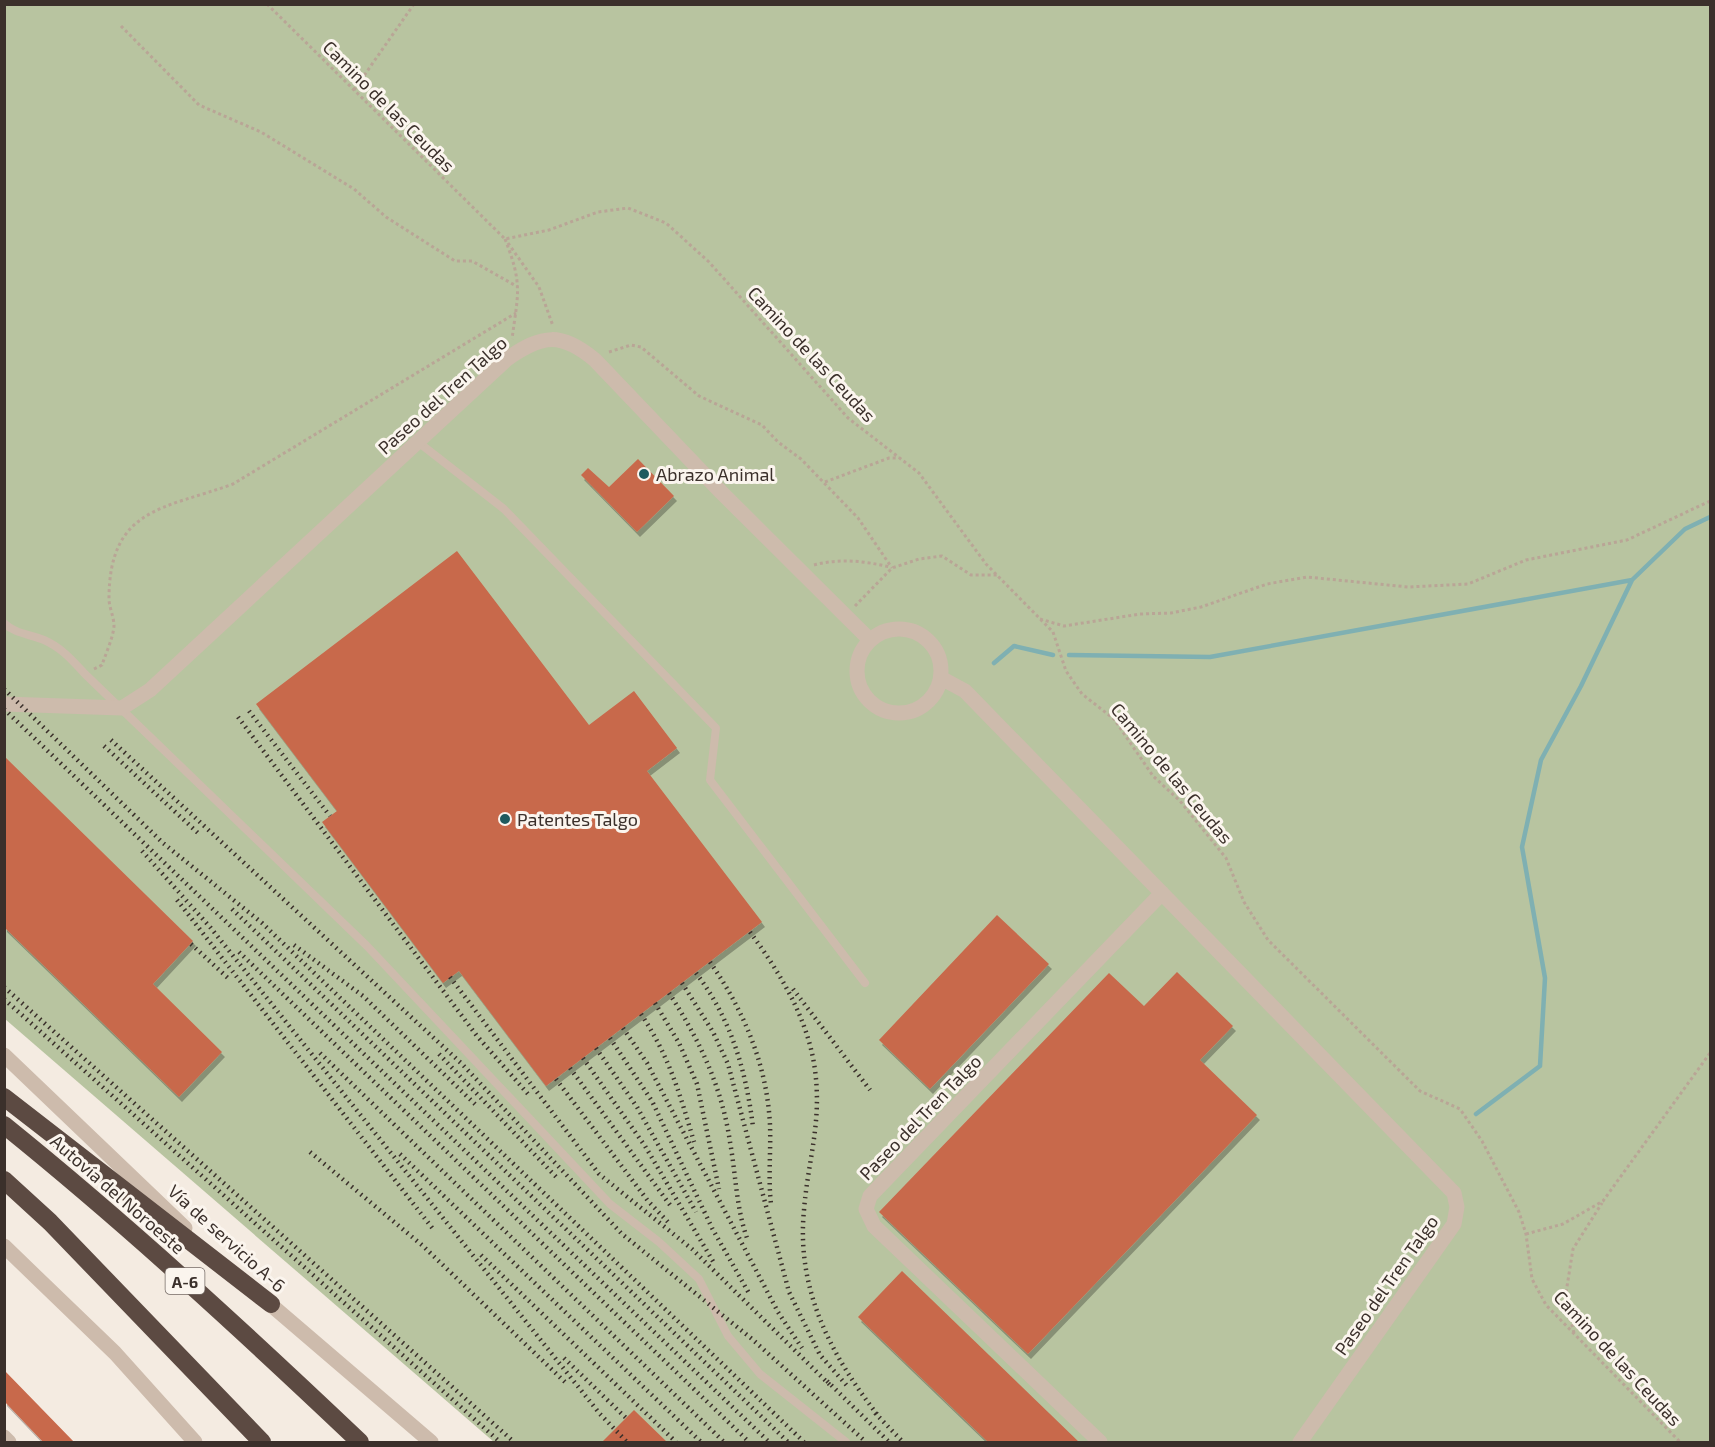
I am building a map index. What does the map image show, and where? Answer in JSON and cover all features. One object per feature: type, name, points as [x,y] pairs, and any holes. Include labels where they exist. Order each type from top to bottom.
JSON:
[{"type":"highway","points":[[4,1097],[271,1304]]},
{"type":"highway","name":"Autovía del Noroeste","points":[[4,1125],[61,1171],[246,1335],[360,1443]]},
{"type":"highway","points":[[4,1180],[50,1222],[262,1443]]},
{"type":"street","name":"Paseo del Tren Talgo","points":[[122,708],[150,690],[507,359],[529,344],[554,339]]},
{"type":"street","points":[[554,339],[576,344],[595,360],[870,640]]},
{"type":"street","points":[[894,629],[920,634],[930,642],[938,653],[941,678],[937,691],[919,709],[906,713],[880,709],[866,696],[857,677],[860,657],[870,640],[894,629]]},
{"type":"street","name":"Paseo del Tren Talgo","points":[[941,678],[965,691],[1454,1192],[1457,1207],[1454,1224],[1300,1443]]},
{"type":"street","points":[[4,704],[122,708]]},
{"type":"street","name":"Paseo del Tren Talgo","points":[[1100,1443],[874,1226],[866,1209],[870,1196],[1162,892]]},
{"type":"street","name":"Vía de servicio A-6","points":[[5,1055],[172,1216],[431,1443]]},
{"type":"street","points":[[4,1246],[115,1353],[195,1443]]},
{"type":"street","points":[[4,1437],[9,1443]]},
{"type":"lane","points":[[418,442],[504,509],[716,728],[710,780],[865,983]]},
{"type":"lane","points":[[4,623],[11,630],[43,640],[64,650],[85,674],[367,946],[610,1204],[659,1242],[699,1279],[728,1336],[760,1374],[846,1443]]},
{"type":"path","name":"Camino de las Ceudas","points":[[267,4],[505,239],[549,230],[598,212],[628,208],[666,223],[709,262],[848,418],[919,473],[997,575],[1053,632],[1066,671],[1082,694],[1114,719],[1153,776],[1180,801],[1227,858],[1244,903],[1268,940],[1420,1091],[1460,1109],[1482,1141],[1519,1212],[1526,1234],[1532,1279],[1546,1305],[1680,1443]]},
{"type":"path","points":[[354,90],[414,4]]},
{"type":"path","points":[[121,26],[199,105],[261,132],[354,189],[386,217],[455,261],[472,261],[518,287]]},
{"type":"path","points":[[505,239],[517,271],[518,287],[516,313],[507,359]]},
{"type":"path","points":[[505,239],[539,287],[553,322],[554,339]]},
{"type":"path","points":[[85,674],[102,665],[114,626],[108,600],[113,563],[125,533],[136,520],[171,503],[192,500],[233,484],[516,313]]},
{"type":"path","points":[[595,360],[616,348],[641,347],[699,396],[762,425],[825,482],[858,518],[892,568]]},
{"type":"path","points":[[825,482],[889,459],[899,458]]},
{"type":"path","points":[[1039,618],[1064,626],[1140,614],[1171,613],[1201,607],[1267,584],[1307,578],[1408,587],[1468,584],[1526,560],[1627,540],[1710,501]]},
{"type":"path","points":[[843,614],[859,604],[892,568],[919,559],[942,556],[971,575],[997,575]]},
{"type":"path","points":[[798,569],[826,562],[864,561],[892,568]]},
{"type":"path","points":[[1574,1335],[1565,1299],[1573,1249],[1603,1201],[1710,1053]]},
{"type":"path","points":[[1526,1234],[1563,1224],[1603,1201]]},
{"type":"green space","points":[[5,5],[1710,5],[1710,1442],[494,1442],[5,1019]]},
{"type":"building","points":[[638,459],[674,496],[637,532],[581,475],[588,468],[609,487]]},
{"type":"building","name":"Patentes Talgo","points":[[457,551],[589,725],[634,691],[677,748],[647,771],[762,922],[546,1086],[459,971],[443,983],[322,822],[337,811],[256,704]]},
{"type":"building","points":[[4,756],[193,941],[153,984],[222,1052],[179,1097],[4,927]]},
{"type":"building","points":[[997,915],[1049,964],[930,1089],[879,1040]]},
{"type":"building","points":[[1177,972],[1233,1026],[1200,1060],[1257,1115],[1028,1354],[879,1212],[1109,973],[1144,1006]]},
{"type":"building","points":[[902,1271],[1080,1443],[989,1443],[858,1317]]},
{"type":"building","points":[[4,1370],[75,1443],[44,1443],[4,1401]]},
{"type":"building","points":[[634,1410],[668,1443],[601,1443]]},
{"type":"waterway","points":[[1069,655],[1210,657],[1632,580],[1685,529],[1710,517]]},
{"type":"waterway","points":[[1476,1114],[1540,1066],[1545,978],[1522,847],[1541,760],[1581,686],[1632,580]]},
{"type":"waterway","points":[[994,663],[1014,646],[1053,655]]},
{"type":"railway","points":[[4,689],[163,843],[262,923],[804,1442]]},
{"type":"railway","points":[[4,709],[769,1442]]},
{"type":"railway","points":[[249,711],[330,816]]},
{"type":"railway","points":[[238,717],[477,1036],[528,1094]]},
{"type":"railway","points":[[111,740],[462,1064],[622,1234],[752,1339],[866,1442]]},
{"type":"railway","points":[[104,746],[198,833]]},
{"type":"railway","points":[[142,851],[210,927],[600,1414],[627,1442]]},
{"type":"railway","points":[[177,900],[433,1229]]},
{"type":"railway","points":[[232,909],[788,1442]]},
{"type":"railway","points":[[750,932],[791,997],[806,1032],[815,1070],[816,1124],[806,1192],[803,1240],[812,1295],[833,1347],[880,1418]]},
{"type":"railway","points":[[191,944],[229,979]]},
{"type":"railway","points":[[294,945],[363,996],[478,1107]]},
{"type":"railway","points":[[239,952],[749,1442]]},
{"type":"railway","points":[[710,962],[743,1019],[759,1060],[770,1125],[771,1204]]},
{"type":"railway","points":[[696,973],[719,1008],[728,1027],[741,1065],[753,1127]]},
{"type":"railway","points":[[450,977],[599,1174],[692,1249],[832,1387]]},
{"type":"railway","points":[[682,983],[713,1032],[728,1064],[789,1292],[820,1355],[849,1388]]},
{"type":"railway","points":[[4,987],[514,1442]]},
{"type":"railway","points":[[793,989],[870,1090]]},
{"type":"railway","points":[[669,993],[690,1028],[715,1083],[726,1122],[741,1215],[747,1238]]},
{"type":"railway","points":[[4,999],[500,1442]]},
{"type":"railway","points":[[655,1003],[679,1043],[697,1084],[719,1189]]},
{"type":"railway","points":[[641,1014],[666,1060],[694,1142]]},
{"type":"railway","points":[[623,1028],[647,1063],[778,1312],[802,1348]]},
{"type":"railway","points":[[610,1038],[652,1101],[712,1228],[750,1295]]},
{"type":"railway","points":[[596,1048],[637,1107],[696,1212]]},
{"type":"railway","points":[[320,1053],[724,1442]]},
{"type":"railway","points":[[439,1054],[559,1180]]},
{"type":"railway","points":[[583,1058],[645,1146],[714,1263]]},
{"type":"railway","points":[[570,1068],[670,1205]]},
{"type":"railway","points":[[556,1079],[648,1201],[668,1222]]},
{"type":"railway","points":[[310,1152],[423,1246],[568,1385]]},
{"type":"railway","points":[[400,1154],[701,1442]]},
{"type":"railway","points":[[481,1255],[676,1442]]},
{"type":"railway","points":[[564,1358],[626,1418]]},
{"type":"railway","points":[[827,1381],[889,1442]]},
{"type":"railway","points":[[875,1413],[903,1442]]},
{"type":"place","name":"Abrazo Animal","points":[[644,474]]},
{"type":"place","name":"Patentes Talgo","points":[[505,819]]}]
